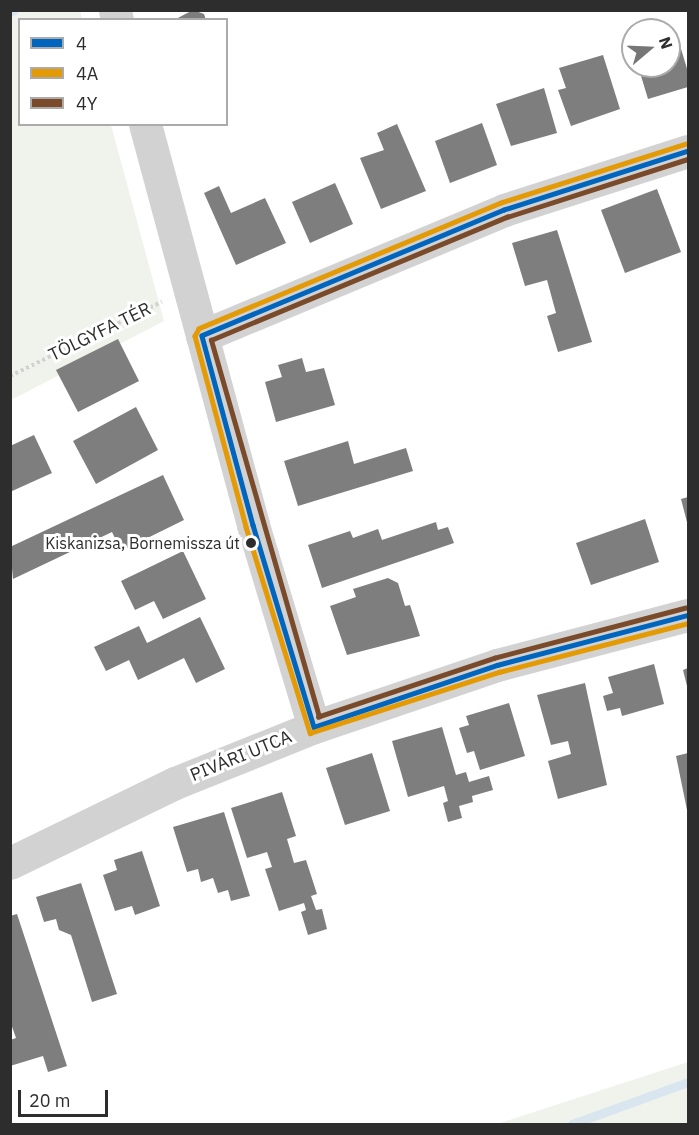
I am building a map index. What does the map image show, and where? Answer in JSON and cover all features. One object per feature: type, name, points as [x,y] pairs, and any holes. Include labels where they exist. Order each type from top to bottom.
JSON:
[{"type":"street","points":[[147,126],[253,525],[314,727]]},
{"type":"street","points":[[202,336],[494,214],[688,151]]},
{"type":"street","name":"PIVÁRI UTCA","points":[[10,863],[175,783],[314,727],[497,665],[688,615]]},
{"type":"path","name":"TÖLGYFA TÉR","points":[[10,376],[190,290]]},
{"type":"shaded area","points":[[11,11],[80,11],[82,18],[18,18],[18,126],[111,126],[164,321],[11,400]]},
{"type":"shaded area","points":[[688,1062],[688,1124],[497,1124]]},
{"type":"building","points":[[193,10],[204,14],[205,18],[178,18]]},
{"type":"building","points":[[681,49],[688,72],[688,87],[648,99],[642,78],[681,78]]},
{"type":"building","points":[[603,55],[620,109],[571,126],[558,90],[566,88],[559,68]]},
{"type":"building","points":[[544,88],[557,133],[511,146],[496,104]]},
{"type":"building","points":[[482,123],[497,165],[450,183],[435,141]]},
{"type":"building","points":[[397,124],[426,191],[381,209],[360,158],[384,150],[377,133]]},
{"type":"building","points":[[335,183],[353,224],[310,243],[292,202]]},
{"type":"building","points":[[219,186],[231,213],[265,198],[286,243],[236,265],[204,193]]},
{"type":"building","points":[[657,189],[681,252],[625,273],[601,210]]},
{"type":"building","points":[[557,230],[592,342],[558,352],[547,316],[556,313],[547,280],[525,286],[512,243]]},
{"type":"building","points":[[118,339],[139,381],[78,412],[56,370]]},
{"type":"building","points":[[302,358],[306,372],[324,368],[335,405],[276,422],[265,382],[282,377],[278,365]]},
{"type":"building","points":[[136,407],[158,450],[96,484],[73,441]]},
{"type":"building","points":[[34,435],[52,473],[10,492],[10,446]]},
{"type":"building","points":[[348,441],[354,464],[406,448],[413,471],[298,506],[284,461]]},
{"type":"building","points":[[163,475],[184,520],[121,551],[112,532],[13,579],[10,547]]},
{"type":"building","points":[[688,497],[688,526],[681,499]]},
{"type":"building","points":[[645,519],[659,562],[591,585],[576,543]]},
{"type":"building","points":[[436,522],[438,530],[448,527],[454,543],[322,588],[308,545],[350,531],[353,538],[378,529],[382,540]]},
{"type":"building","points":[[183,551],[206,599],[163,619],[154,601],[135,610],[121,581]]},
{"type":"building","points":[[388,578],[398,583],[405,606],[410,605],[420,636],[347,655],[330,606],[356,597],[353,589]]},
{"type":"building","points":[[200,617],[225,669],[196,683],[184,658],[138,680],[129,660],[106,671],[94,647],[139,626],[147,643]]},
{"type":"building","points":[[654,664],[664,704],[622,716],[620,708],[607,711],[603,696],[613,693],[608,677]]},
{"type":"building","points":[[688,668],[688,690],[683,670]]},
{"type":"building","points":[[585,683],[607,785],[558,799],[548,761],[571,754],[568,741],[551,745],[537,695]]},
{"type":"building","points":[[509,703],[525,756],[480,770],[474,751],[467,753],[459,728],[469,725],[466,716]]},
{"type":"building","points":[[442,727],[456,775],[466,772],[469,782],[489,776],[493,790],[472,796],[473,802],[459,806],[462,818],[448,822],[443,803],[448,801],[444,786],[408,797],[392,741]]},
{"type":"building","points":[[372,753],[390,811],[345,825],[326,768]]},
{"type":"building","points":[[688,753],[688,810],[687,810],[676,756]]},
{"type":"building","points":[[282,792],[296,836],[287,839],[294,863],[306,860],[317,894],[311,896],[316,910],[322,909],[327,929],[308,935],[301,912],[306,910],[304,903],[279,911],[265,869],[272,867],[267,852],[247,858],[231,808]]},
{"type":"building","points":[[224,812],[250,896],[231,901],[228,890],[218,893],[213,878],[201,882],[198,869],[187,872],[173,827]]},
{"type":"building","points":[[142,851],[160,906],[135,915],[132,906],[115,911],[103,875],[117,870],[114,860]]},
{"type":"building","points":[[81,883],[117,994],[92,1002],[71,935],[59,930],[56,919],[44,922],[36,897]]},
{"type":"building","points":[[17,914],[67,1066],[48,1072],[43,1056],[10,1066],[10,1040],[16,1038],[10,1021],[10,916]]},
{"type":"waterway","points":[[10,12],[14,10]]},
{"type":"waterway","points":[[572,1124],[688,1082]]},
{"type":"transit line","name":"4A","points":[[686,144],[501,203],[199,329],[195,336],[246,527],[310,733],[499,672],[688,623]]},
{"type":"transit line","name":"4","points":[[688,151],[504,210],[202,336],[253,525],[314,727],[497,665],[688,615]]},
{"type":"transit line","name":"4Y","points":[[686,608],[495,658],[319,717],[211,340],[507,217],[688,159]]},
{"type":"place","name":"Kiskanizsa, Bornemissza út","points":[[251,543]]}]
